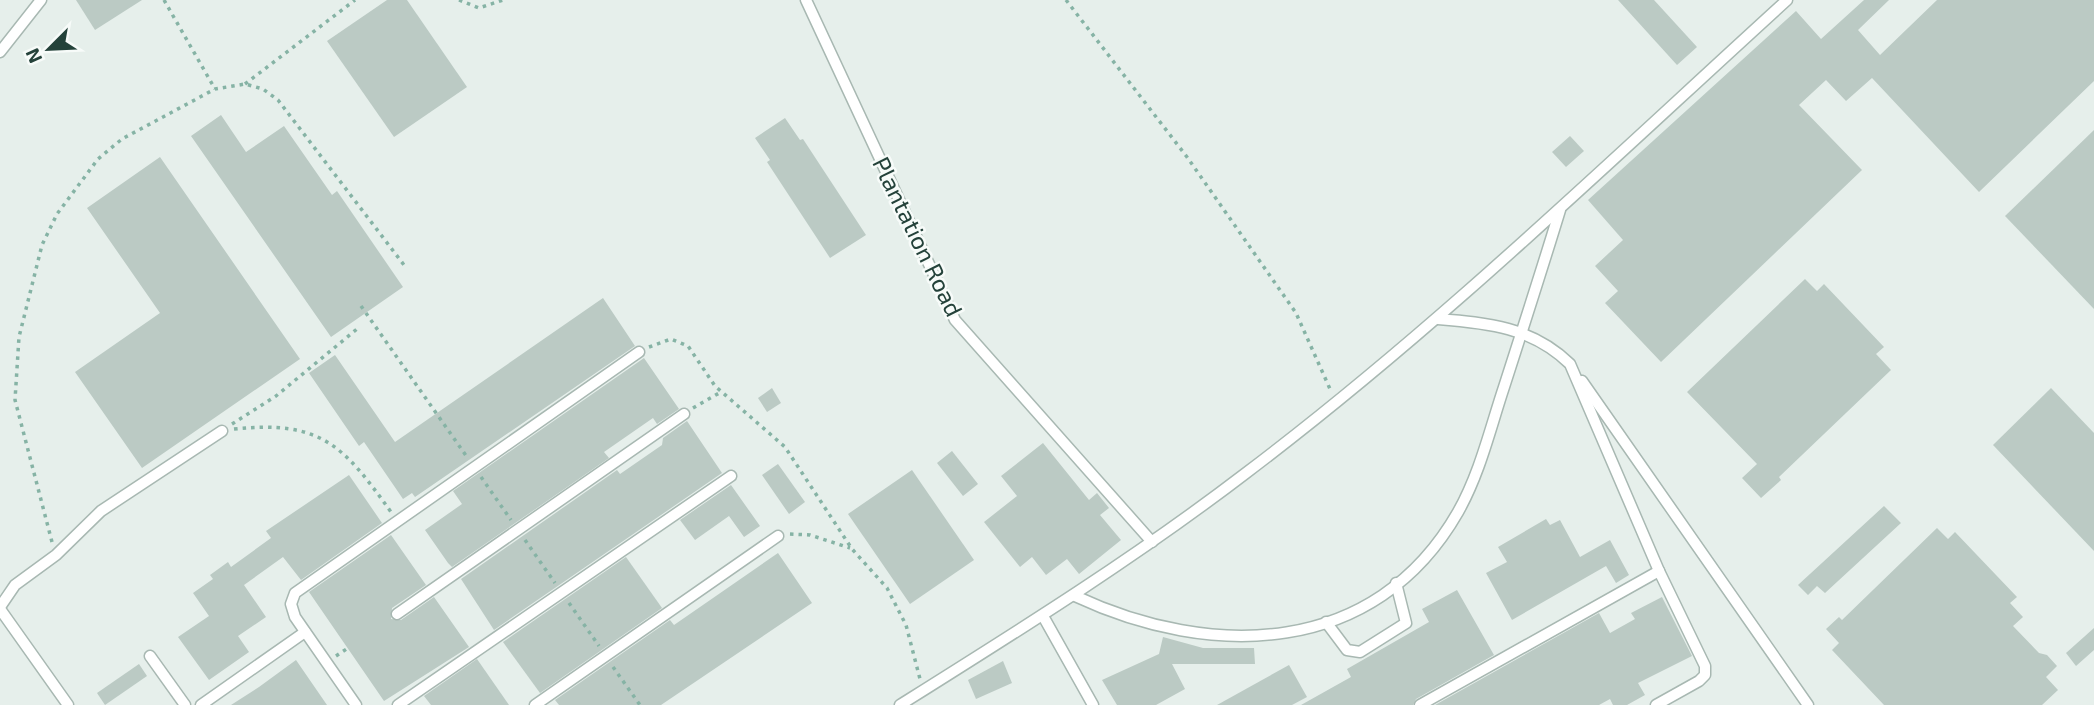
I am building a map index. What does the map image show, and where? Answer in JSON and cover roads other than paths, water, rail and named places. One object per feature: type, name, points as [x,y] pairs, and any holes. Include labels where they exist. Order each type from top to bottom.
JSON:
[{"type":"lane","points":[[0,52],[41,0]]},
{"type":"lane","name":"Plantation Road","points":[[806,0],[955,320],[1152,542]]},
{"type":"lane","points":[[900,705],[1075,596],[1152,542],[1333,405],[1438,319],[1787,0]]},
{"type":"lane","points":[[1075,596],[1112,613],[1207,636],[1261,637],[1326,622],[1363,606],[1396,583],[1443,535],[1470,488],[1560,210]]},
{"type":"lane","points":[[1438,319],[1504,326],[1553,348],[1570,364],[1808,705]]},
{"type":"lane","points":[[356,705],[292,613],[295,593],[639,352]]},
{"type":"lane","points":[[1570,364],[1659,571],[1706,670],[1699,681],[1656,705]]},
{"type":"lane","points":[[397,614],[684,414]]},
{"type":"lane","points":[[68,705],[0,608],[15,585],[55,555],[101,510],[222,431]]},
{"type":"lane","points":[[398,705],[731,476]]},
{"type":"lane","points":[[535,705],[778,537]]},
{"type":"lane","points":[[1420,705],[1659,571]]},
{"type":"lane","points":[[1326,622],[1347,650],[1353,653],[1381,640],[1402,628],[1407,620],[1396,583]]},
{"type":"lane","points":[[1043,616],[1093,705]]},
{"type":"lane","points":[[201,705],[305,632]]},
{"type":"lane","points":[[150,656],[185,705]]}]
